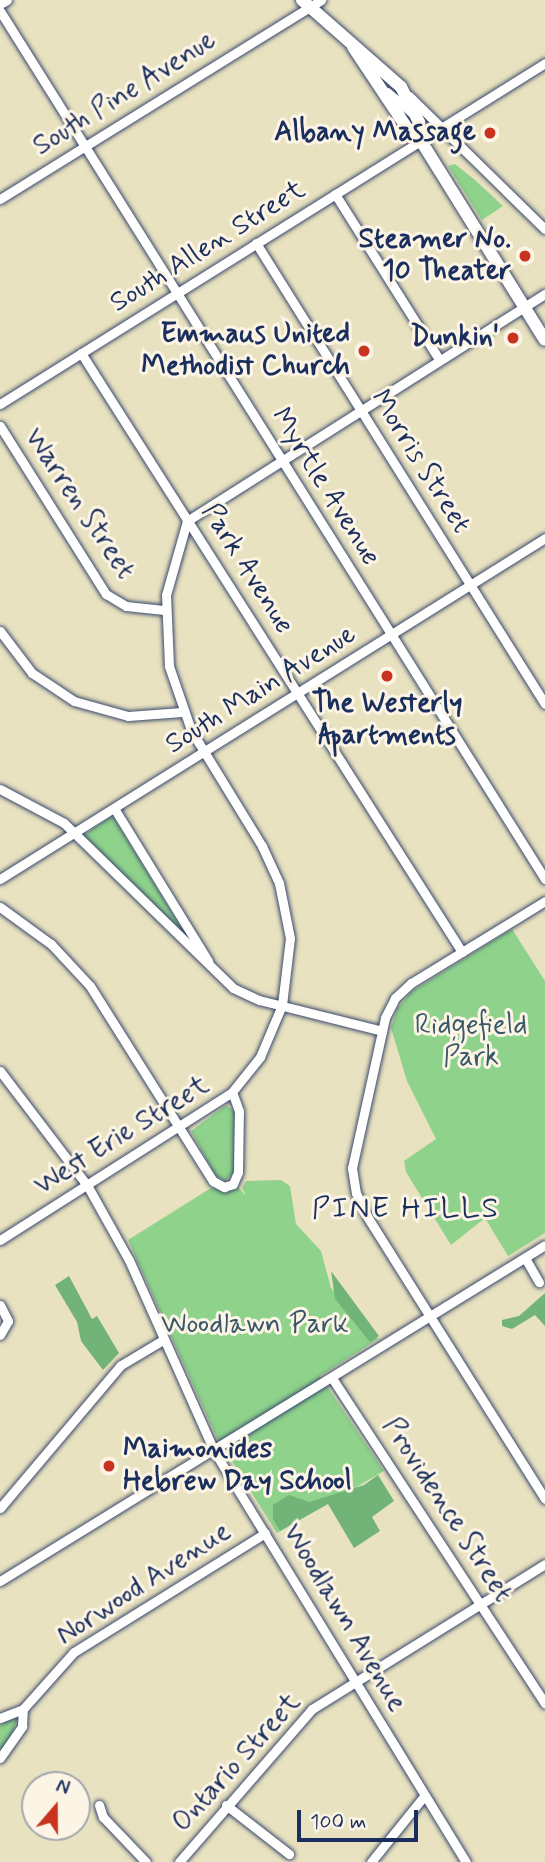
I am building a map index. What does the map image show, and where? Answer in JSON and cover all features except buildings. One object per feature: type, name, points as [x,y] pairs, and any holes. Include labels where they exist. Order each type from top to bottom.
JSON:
[{"type":"main road","points":[[306,4],[352,47],[401,87],[418,117],[421,141],[545,340]]},
{"type":"main road","points":[[352,47],[413,136],[421,141]]},
{"type":"street","points":[[0,4],[7,0]]},
{"type":"street","name":"South Pine Avenue","points":[[0,199],[306,4],[321,0]]},
{"type":"street","name":"Myrtle Avenue","points":[[0,11],[545,879]]},
{"type":"street","name":"South Allen Street","points":[[0,404],[545,63]]},
{"type":"street","points":[[381,86],[418,117],[440,128]]},
{"type":"street","points":[[401,87],[545,229]]},
{"type":"street","points":[[335,194],[439,359]]},
{"type":"street","name":"Morris Street","points":[[256,243],[545,704]]},
{"type":"street","points":[[189,518],[545,294]]},
{"type":"street","name":"Park Avenue","points":[[81,353],[189,518],[462,952]]},
{"type":"street","name":"Warren Street","points":[[0,426],[106,594],[127,606],[164,610]]},
{"type":"street","name":"West Erie Street","points":[[0,1240],[232,1092],[260,1057],[282,1005],[290,939],[284,900],[262,846],[203,752],[182,712],[167,658],[164,610],[173,559],[189,518]]},
{"type":"street","name":"South Main Avenue","points":[[0,879],[545,538]]},
{"type":"street","points":[[1,633],[32,673],[81,704],[128,716],[182,712]]},
{"type":"street","points":[[0,789],[62,821],[214,972],[243,994],[382,1031]]},
{"type":"street","points":[[114,808],[214,972]]},
{"type":"street","points":[[545,901],[402,990],[389,1008],[354,1141],[352,1177],[363,1209],[545,1499]]},
{"type":"street","points":[[0,907],[42,937],[79,974],[121,1029],[213,1181],[231,1185],[238,1172],[239,1114],[232,1092]]},
{"type":"street","name":"Woodlawn Avenue","points":[[0,1071],[87,1185],[129,1260],[214,1451],[466,1862]]},
{"type":"street","points":[[0,1581],[13,1576],[545,1245]]},
{"type":"street","points":[[525,1258],[539,1282]]},
{"type":"street","points":[[0,1305],[8,1322],[0,1335]]},
{"type":"street","points":[[0,1508],[121,1365],[163,1340]]},
{"type":"street","name":"Providence Street","points":[[332,1378],[545,1704]]},
{"type":"street","name":"Norwood Avenue","points":[[0,1718],[23,1709],[74,1653],[265,1533]]},
{"type":"street","name":"Ontario Street","points":[[178,1862],[299,1720],[545,1564]]},
{"type":"street","name":"Norwood Avenue","points":[[0,1758],[22,1727],[23,1709]]},
{"type":"street","points":[[371,1862],[424,1796]]},
{"type":"street","points":[[99,1805],[103,1817],[146,1862]]},
{"type":"street","points":[[226,1805],[289,1854]]},
{"type":"green space","points":[[455,164],[503,206],[482,220],[448,166]]},
{"type":"green space","points":[[110,817],[114,818],[186,936],[83,836]]},
{"type":"green space","name":"Ridgefield Park","points":[[512,929],[545,981],[545,1233],[508,1256],[485,1218],[451,1245],[406,1172],[404,1161],[436,1139],[407,1081],[391,1028],[397,1009],[411,992]]},
{"type":"green space","points":[[226,1105],[235,1112],[234,1173],[225,1181],[215,1175],[191,1131]]},
{"type":"green space","name":"Woodlawn Park","points":[[281,1180],[290,1186],[296,1224],[321,1251],[331,1288],[378,1339],[320,1376],[384,1471],[277,1533],[216,1436],[128,1240],[211,1188],[221,1191],[238,1187],[246,1196],[242,1188],[246,1181]]},
{"type":"green space","points":[[331,1271],[379,1336],[370,1342],[335,1299]]},
{"type":"green space","points":[[69,1276],[92,1319],[97,1316],[119,1353],[103,1370],[81,1341],[77,1322],[55,1285]]},
{"type":"green space","points":[[545,1293],[545,1326],[535,1315],[512,1329],[502,1326],[502,1320],[519,1316]]},
{"type":"green space","points":[[378,1475],[394,1501],[372,1517],[380,1531],[354,1548],[328,1504],[280,1531],[273,1519],[273,1505],[289,1495],[309,1502],[364,1485]]},
{"type":"green space","points":[[18,1716],[13,1732],[0,1752],[0,1725]]},
{"type":"place","name":"Albany Massage","points":[[490,133]]},
{"type":"place","name":"Steamer No. 10 Theater","points":[[525,256]]},
{"type":"place","name":"Dunkin'","points":[[513,338]]},
{"type":"place","name":"Emmaus United Methodist Church","points":[[364,351]]},
{"type":"place","name":"The Westerly Apartments","points":[[387,676]]},
{"type":"place","name":"Maimonides Hebrew Day School","points":[[109,1466]]},
{"type":"district","name":"PINE HILLS","points":[[406,1209]]}]
